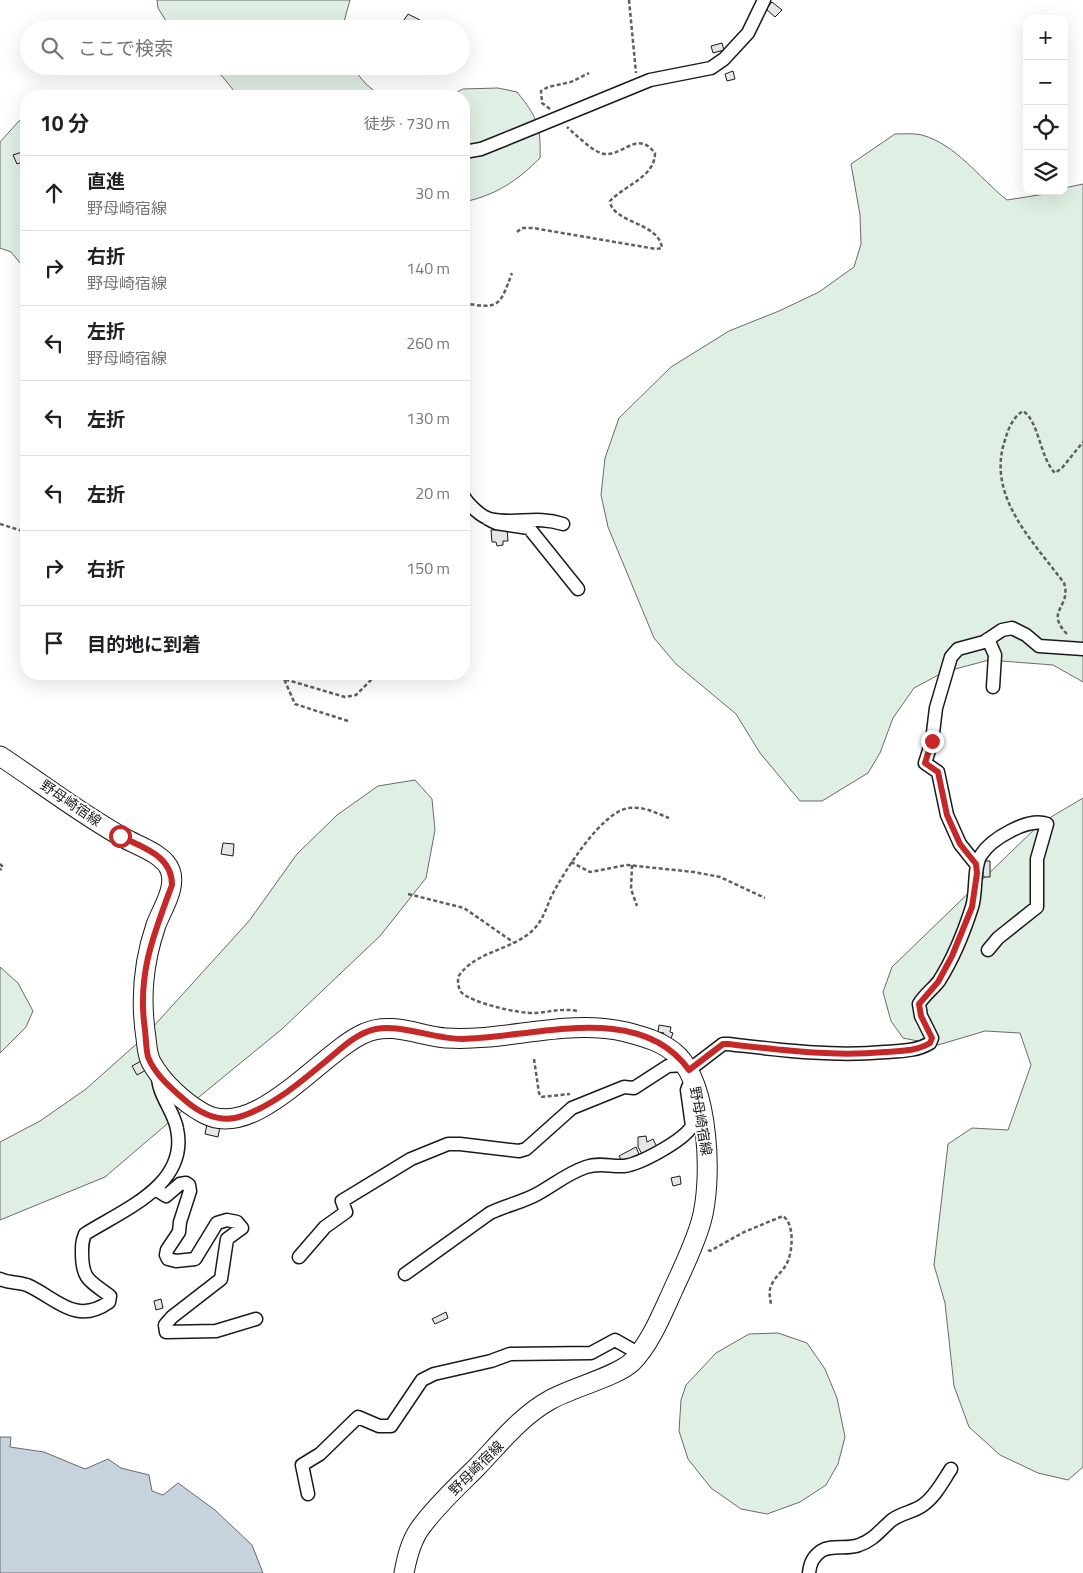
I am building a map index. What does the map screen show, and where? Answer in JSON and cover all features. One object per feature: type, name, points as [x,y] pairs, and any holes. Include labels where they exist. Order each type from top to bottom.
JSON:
[{"type":"main road","name":"野母崎宿線","points":[[0,756],[120,836],[163,860],[169,866],[172,885],[147,953],[142,986],[148,1057],[158,1073],[198,1111],[210,1117],[225,1119],[244,1116],[273,1101],[350,1041],[376,1029],[406,1030],[426,1036],[463,1039],[552,1029],[607,1028],[643,1036],[659,1043],[671,1050],[689,1070],[700,1099],[708,1166],[708,1185],[700,1225],[664,1309],[638,1353],[624,1367],[549,1400],[524,1419],[439,1505],[418,1530],[404,1573]]},
{"type":"street","points":[[470,151],[481,149],[650,80],[711,68],[748,34],[764,0]]},
{"type":"street","points":[[470,505],[496,523],[529,528],[578,590]]},
{"type":"street","points":[[488,519],[548,518],[563,524]]},
{"type":"street","points":[[976,864],[960,844],[947,815],[938,772],[925,763],[932,741],[936,708],[950,658],[958,649],[988,639],[1002,630],[1012,628],[1026,635],[1039,646],[1079,649]]},
{"type":"street","points":[[988,639],[995,655],[993,687]]},
{"type":"street","points":[[405,1274],[490,1213],[504,1206],[540,1193],[561,1178],[586,1167],[598,1164],[626,1166],[646,1158],[682,1137],[692,1126],[687,1090],[689,1070],[723,1044],[780,1051],[859,1054],[918,1049],[930,1043],[932,1038],[921,1016],[919,1004],[938,982],[952,956],[975,893],[976,864],[989,845],[1007,833],[1035,823],[1047,824],[1037,860],[1037,906],[998,938],[988,950]]},
{"type":"street","points":[[299,1257],[325,1227],[346,1212],[342,1201],[411,1159],[448,1144],[519,1151],[533,1143],[547,1128],[572,1108],[624,1088],[634,1088],[668,1066],[689,1070]]},
{"type":"street","points":[[0,1279],[26,1285],[59,1306],[76,1310],[94,1310],[104,1306],[111,1299],[86,1277],[82,1270],[82,1240],[85,1234],[135,1205],[155,1189],[172,1167],[178,1155],[174,1115],[161,1090],[158,1073]]},
{"type":"street","points":[[155,1189],[166,1196],[180,1184],[186,1183],[190,1191],[180,1222],[179,1232],[167,1250],[166,1255],[168,1259],[176,1261],[195,1260],[217,1223],[228,1220],[238,1222],[242,1228],[228,1239],[221,1279],[172,1317],[165,1325],[166,1332],[216,1331],[256,1319]]},
{"type":"street","points":[[308,1494],[302,1466],[320,1454],[358,1418],[379,1426],[392,1426],[422,1380],[434,1374],[492,1361],[510,1354],[591,1353],[614,1340],[638,1353]]},
{"type":"street","points":[[809,1573],[810,1564],[821,1551],[827,1548],[856,1546],[871,1541],[891,1521],[906,1511],[922,1506],[951,1469]]},
{"type":"path","points":[[629,0],[639,84]]},
{"type":"path","points":[[576,110],[568,107],[549,108],[542,102],[541,92],[548,87],[571,82],[589,73]]},
{"type":"path","points":[[517,232],[522,228],[534,228],[656,250],[662,248],[657,237],[637,222],[627,219],[611,207],[610,201],[646,174],[655,162],[655,153],[651,148],[645,144],[636,144],[611,153],[599,153],[556,119]]},
{"type":"path","points":[[470,304],[483,307],[499,303],[506,294],[512,273]]},
{"type":"path","points":[[1079,649],[1058,625],[1057,614],[1066,591],[1064,583],[1024,533],[1001,485],[1000,452],[1017,414],[1023,411],[1031,421],[1049,467],[1055,473],[1062,468],[1083,442]]},
{"type":"path","points":[[0,524],[20,530]]},
{"type":"path","points":[[284,680],[295,704],[348,722]]},
{"type":"path","points":[[287,680],[345,697],[356,695],[371,680]]},
{"type":"path","points":[[579,1011],[566,1009],[522,1013],[490,1005],[462,993],[458,983],[462,972],[478,959],[531,932],[542,920],[552,896],[571,862],[584,844],[611,817],[626,808],[639,807],[669,818]]},
{"type":"path","points":[[571,862],[590,872],[632,865],[694,872],[720,877],[765,898]]},
{"type":"path","points":[[0,864],[3,867],[0,870]]},
{"type":"path","points":[[632,865],[631,889],[637,906]]},
{"type":"path","points":[[408,894],[464,908],[514,942]]},
{"type":"path","points":[[534,1059],[538,1093],[541,1097],[549,1098],[576,1093]]},
{"type":"path","points":[[700,1225],[704,1245],[710,1251],[771,1220],[783,1216],[788,1220],[790,1226],[790,1255],[787,1264],[769,1291],[771,1304]]},
{"type":"green space","points":[[157,0],[350,0],[344,20],[165,20],[158,8]]},
{"type":"green space","points":[[221,75],[358,75],[373,90],[233,90]]},
{"type":"green space","points":[[498,88],[517,92],[533,115],[540,137],[540,158],[523,174],[496,191],[470,200],[470,90],[461,90]]},
{"type":"green space","points":[[19,121],[20,263],[11,252],[0,248],[0,142]]},
{"type":"green space","points":[[895,134],[912,134],[922,135],[946,146],[1007,200],[1039,195],[1068,195],[1068,187],[1083,184],[1083,682],[1053,665],[989,660],[944,672],[914,688],[893,718],[880,753],[868,773],[822,801],[800,801],[760,753],[736,714],[676,664],[654,638],[608,527],[601,495],[605,458],[619,418],[671,367],[729,331],[779,311],[819,292],[854,267],[861,244],[860,215],[851,164]]},
{"type":"green space","points":[[415,780],[432,799],[435,830],[426,878],[380,936],[282,1029],[105,1177],[0,1220],[0,1142],[40,1121],[86,1089],[142,1039],[249,921],[297,854],[337,815],[378,786]]},
{"type":"green space","points":[[1083,798],[1083,1467],[1068,1480],[1038,1473],[1000,1455],[969,1427],[954,1386],[945,1303],[934,1265],[948,1144],[972,1128],[1008,1130],[1031,1065],[1020,1033],[985,1031],[938,1045],[903,1038],[891,1021],[883,992],[892,967],[1041,823]]},
{"type":"green space","points":[[0,967],[18,983],[33,1011],[26,1027],[0,1053]]},
{"type":"green space","points":[[778,1333],[807,1343],[825,1369],[837,1398],[845,1437],[838,1464],[826,1485],[800,1502],[767,1514],[741,1509],[711,1488],[688,1459],[679,1431],[681,1400],[686,1385],[716,1353],[749,1334]]},
{"type":"shaded area","points":[[0,1437],[11,1437],[10,1447],[44,1452],[85,1469],[108,1459],[121,1468],[149,1475],[152,1491],[163,1495],[178,1483],[215,1510],[252,1545],[263,1573],[0,1573]]},
{"type":"building","points":[[772,2],[782,10],[775,17],[766,9]]},
{"type":"building","points":[[408,14],[420,20],[404,20]]},
{"type":"building","points":[[722,43],[724,50],[713,53],[711,46]]},
{"type":"building","points":[[733,71],[735,79],[727,81],[725,74]]},
{"type":"building","points":[[20,153],[20,163],[17,164],[13,155]]},
{"type":"building","points":[[507,529],[508,541],[503,541],[503,545],[497,546],[496,542],[492,542],[491,530]]},
{"type":"building","points":[[223,843],[234,844],[233,856],[221,854]]},
{"type":"building","points":[[983,861],[990,861],[990,877],[983,877]]},
{"type":"building","points":[[659,1025],[671,1027],[670,1032],[673,1033],[670,1041],[662,1038],[664,1033],[658,1032]]},
{"type":"building","points":[[141,1061],[146,1070],[137,1075],[132,1066]]},
{"type":"building","points":[[207,1124],[220,1127],[218,1137],[205,1134]]},
{"type":"building","points":[[646,1136],[647,1142],[653,1139],[657,1147],[642,1154],[638,1147],[638,1137]]},
{"type":"building","points":[[636,1147],[639,1154],[623,1163],[619,1156]]},
{"type":"building","points":[[680,1176],[681,1184],[673,1186],[671,1178]]},
{"type":"building","points":[[161,1299],[163,1308],[156,1310],[154,1301]]},
{"type":"building","points":[[446,1312],[448,1318],[435,1324],[432,1319]]},
{"type":"route","points":[[120,836],[163,860],[169,866],[172,874],[172,885],[147,953],[142,986],[148,1057],[165,1082],[198,1111],[216,1119],[244,1116],[273,1101],[327,1061],[350,1041],[366,1032],[386,1028],[406,1030],[426,1036],[463,1039],[552,1029],[607,1028],[643,1036],[659,1043],[679,1057],[689,1070],[723,1044],[822,1054],[859,1054],[918,1049],[930,1043],[932,1038],[921,1016],[919,1004],[938,982],[952,956],[972,907],[977,873],[976,864],[960,844],[947,815],[943,786],[938,772],[925,763],[932,741]]}]
